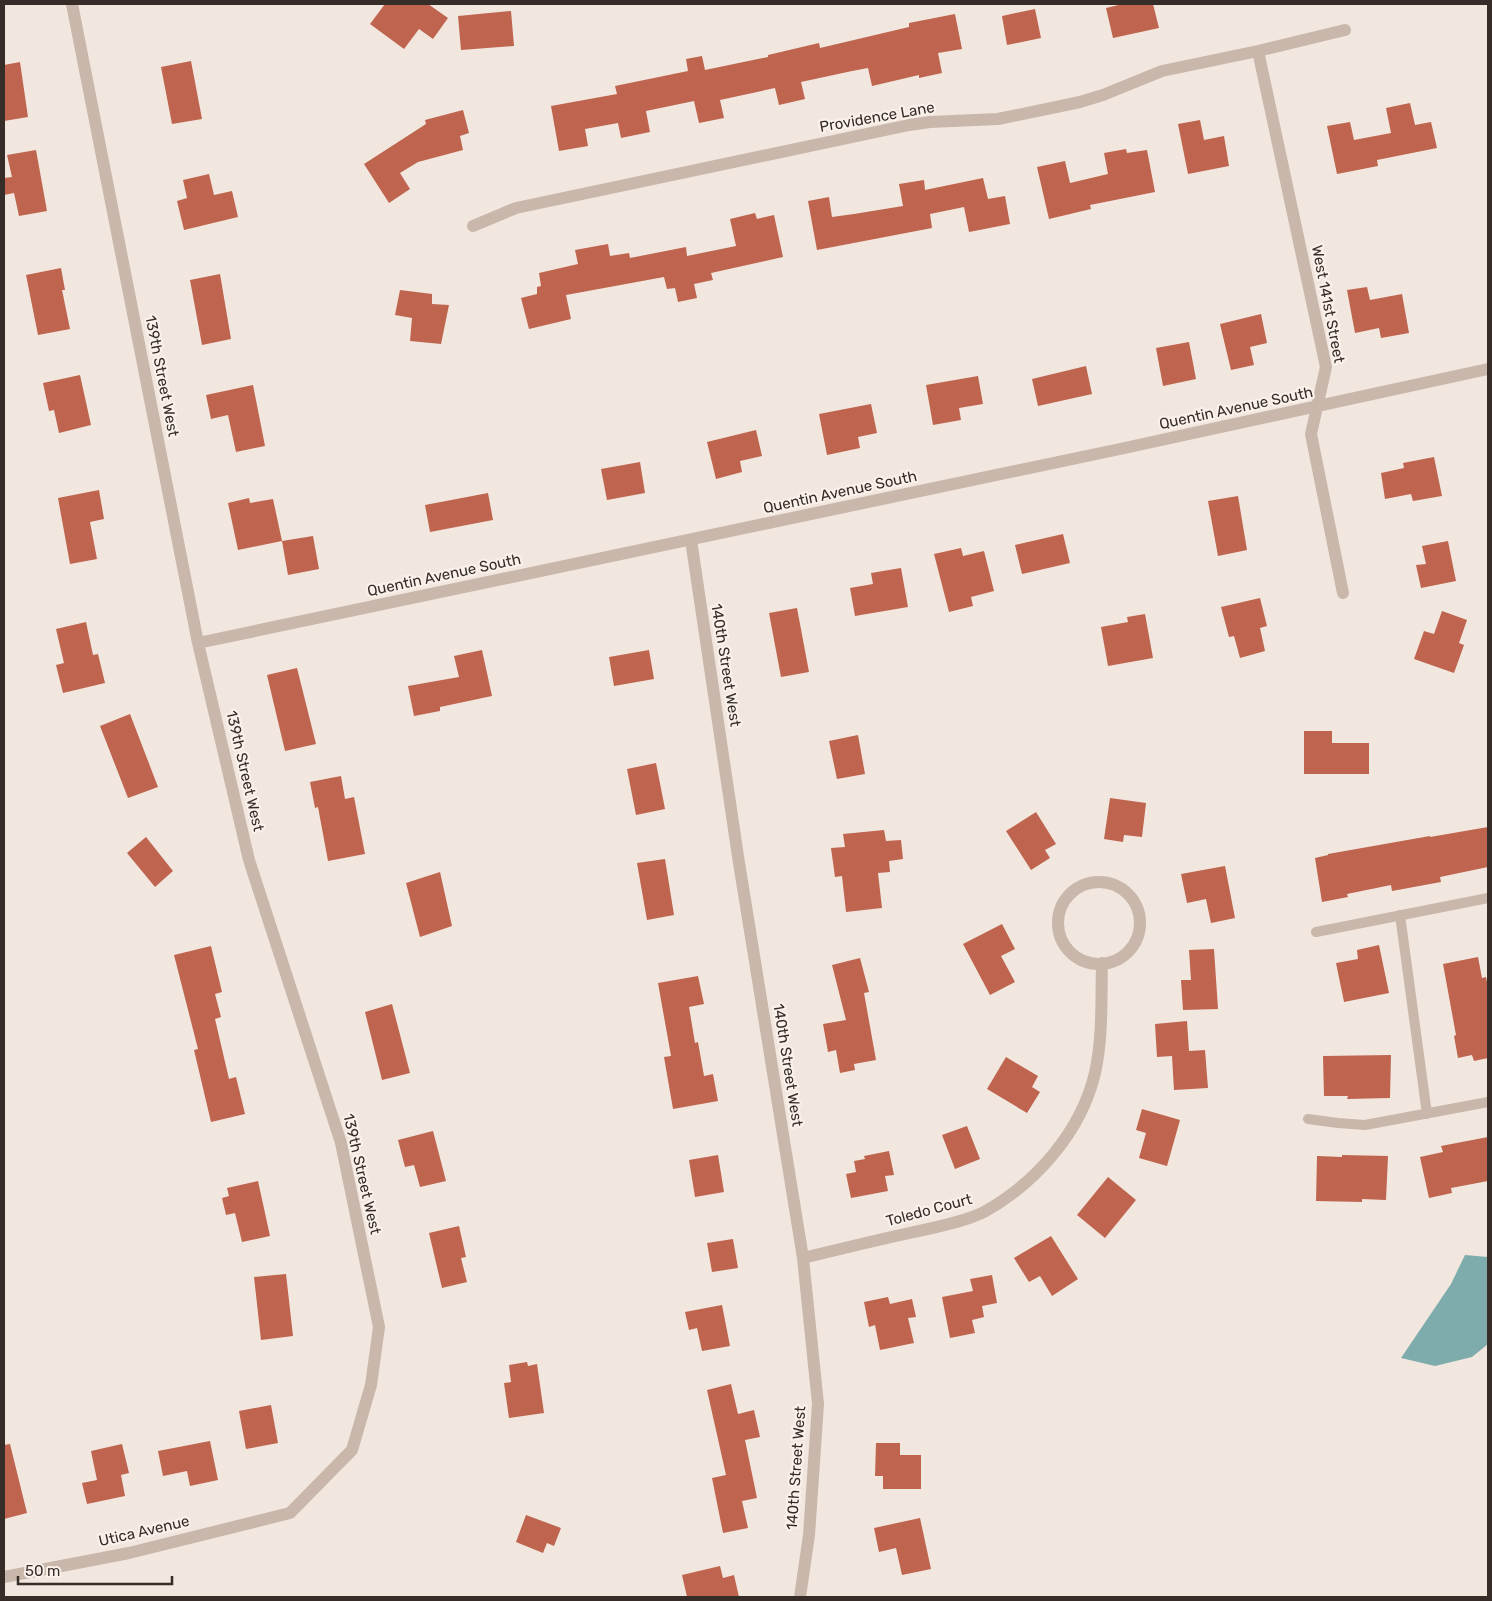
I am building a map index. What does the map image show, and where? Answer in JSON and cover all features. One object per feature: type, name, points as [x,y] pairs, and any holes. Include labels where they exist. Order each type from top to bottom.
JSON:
[{"type":"street","name":"139th Street West","points":[[72,4],[198,643],[249,860],[341,1143],[379,1327],[371,1385],[352,1450],[290,1513]]},
{"type":"street","name":"Providence Lane","points":[[472,226],[516,208],[910,125],[998,119],[1080,102],[1103,95],[1162,71],[1345,30]]},
{"type":"street","name":"West 141st Street","points":[[1258,51],[1326,367],[1311,434],[1343,593]]},
{"type":"street","name":"Quentin Avenue South","points":[[198,643],[691,540],[1488,369]]},
{"type":"street","name":"140th Street West","points":[[691,540],[739,864],[803,1258],[818,1404],[809,1534],[800,1597]]},
{"type":"street","points":[[1099,882],[1112,884],[1125,890],[1135,901],[1140,914],[1141,929],[1137,943],[1128,954],[1116,962],[1102,963],[1089,964],[1076,958],[1060,938],[1058,925],[1060,912],[1065,900],[1074,890],[1086,884],[1099,882]]},
{"type":"street","name":"Toledo Court","points":[[803,1258],[947,1224],[982,1212],[1010,1194],[1038,1171],[1063,1142],[1084,1106],[1095,1073],[1100,1034],[1102,963]]},
{"type":"street","name":"Utica Avenue","points":[[4,1577],[128,1552],[290,1513]]},
{"type":"lane","points":[[1316,932],[1488,898]]},
{"type":"lane","points":[[1400,915],[1427,1114]]},
{"type":"lane","points":[[1308,1119],[1338,1124],[1365,1125],[1488,1102]]},
{"type":"water","points":[[1465,1255],[1488,1257],[1488,1344],[1472,1357],[1435,1366],[1401,1358],[1451,1284]]},
{"type":"building","points":[[385,4],[428,4],[448,18],[433,39],[419,29],[404,49],[370,24]]},
{"type":"building","points":[[1123,4],[1153,4],[1159,28],[1113,38],[1106,8]]},
{"type":"building","points":[[1035,9],[1041,38],[1007,45],[1002,16]]},
{"type":"building","points":[[511,11],[514,46],[461,50],[458,16]]},
{"type":"building","points":[[955,14],[962,49],[938,53],[942,73],[919,78],[919,75],[872,86],[868,68],[852,71],[801,82],[805,99],[779,105],[775,88],[720,100],[724,118],[699,123],[694,101],[646,111],[650,132],[621,138],[618,123],[585,129],[588,146],[559,151],[551,106],[617,94],[615,86],[688,71],[686,59],[702,56],[705,70],[768,57],[768,55],[819,43],[820,48],[909,27],[909,23]]},
{"type":"building","points":[[191,61],[202,119],[172,124],[161,67]]},
{"type":"building","points":[[20,62],[28,117],[4,121],[4,65]]},
{"type":"building","points":[[1410,103],[1415,125],[1431,122],[1437,148],[1377,160],[1378,166],[1337,174],[1327,126],[1350,122],[1354,140],[1391,133],[1386,108]]},
{"type":"building","points":[[463,110],[469,133],[460,136],[463,150],[418,162],[400,173],[410,189],[389,203],[364,164],[426,124],[425,120]]},
{"type":"building","points":[[1200,120],[1204,140],[1224,136],[1229,166],[1188,174],[1178,124]]},
{"type":"building","points":[[1126,149],[1127,153],[1147,150],[1155,192],[1090,205],[1091,209],[1049,219],[1037,167],[1065,161],[1070,183],[1108,174],[1104,153]]},
{"type":"building","points":[[36,150],[47,211],[19,216],[14,193],[4,195],[4,178],[12,177],[7,155]]},
{"type":"building","points":[[209,174],[214,195],[232,191],[238,217],[184,230],[177,201],[187,198],[183,180]]},
{"type":"building","points":[[983,178],[988,199],[1005,196],[1010,224],[969,232],[964,207],[930,214],[932,228],[817,250],[808,201],[829,197],[832,217],[903,206],[899,184],[924,180],[925,190]]},
{"type":"building","points":[[755,213],[757,219],[774,215],[783,257],[711,273],[713,280],[694,284],[697,298],[678,302],[675,288],[667,289],[664,277],[566,295],[571,319],[529,329],[521,298],[537,294],[537,287],[541,286],[539,273],[578,264],[575,250],[608,244],[610,256],[629,253],[630,258],[686,247],[687,256],[736,246],[730,219]]},
{"type":"building","points":[[61,268],[65,290],[62,290],[70,329],[38,335],[26,275]]},
{"type":"building","points":[[220,274],[231,339],[202,345],[190,280]]},
{"type":"building","points":[[1367,287],[1370,300],[1402,294],[1409,333],[1381,338],[1379,328],[1355,333],[1347,290]]},
{"type":"building","points":[[400,290],[432,294],[432,304],[449,305],[441,344],[410,341],[412,318],[395,315]]},
{"type":"building","points":[[1261,314],[1267,343],[1250,347],[1254,365],[1231,370],[1220,324]]},
{"type":"building","points":[[1189,342],[1196,379],[1163,386],[1156,348]]},
{"type":"building","points":[[1086,366],[1092,394],[1038,406],[1032,379]]},
{"type":"building","points":[[80,375],[91,425],[59,433],[54,410],[49,411],[43,383]]},
{"type":"building","points":[[978,376],[983,404],[959,408],[961,420],[933,425],[926,385]]},
{"type":"building","points":[[253,385],[265,446],[236,452],[228,415],[211,419],[206,395]]},
{"type":"building","points":[[871,404],[877,433],[858,437],[860,448],[827,455],[819,414]]},
{"type":"building","points":[[756,430],[762,456],[740,461],[742,472],[716,479],[707,442]]},
{"type":"building","points":[[1434,457],[1442,496],[1413,501],[1411,494],[1385,499],[1381,473],[1404,468],[1403,463]]},
{"type":"building","points":[[640,462],[645,493],[607,500],[601,469]]},
{"type":"building","points":[[99,490],[104,519],[90,522],[97,559],[70,564],[58,498]]},
{"type":"building","points":[[488,493],[493,520],[430,532],[425,505]]},
{"type":"building","points":[[1238,496],[1247,550],[1218,556],[1208,501]]},
{"type":"building","points":[[249,498],[250,503],[273,499],[282,541],[238,550],[228,503]]},
{"type":"building","points":[[1063,534],[1070,563],[1022,574],[1015,545]]},
{"type":"building","points":[[313,536],[319,569],[288,575],[282,541]]},
{"type":"building","points":[[1448,541],[1456,581],[1421,588],[1416,565],[1426,564],[1422,546]]},
{"type":"building","points":[[961,548],[963,556],[984,551],[994,591],[971,597],[973,606],[949,612],[934,554]]},
{"type":"building","points":[[901,568],[908,607],[855,616],[850,588],[873,584],[871,573]]},
{"type":"building","points":[[1260,598],[1267,626],[1260,628],[1265,651],[1240,658],[1234,636],[1229,637],[1221,607]]},
{"type":"building","points":[[797,608],[809,672],[781,677],[769,613]]},
{"type":"building","points":[[1442,611],[1467,620],[1459,643],[1464,645],[1454,673],[1414,659],[1424,631],[1434,634]]},
{"type":"building","points":[[1145,614],[1153,658],[1108,666],[1101,627],[1128,622],[1127,617]]},
{"type":"building","points":[[86,622],[93,655],[98,654],[105,683],[63,693],[56,665],[64,663],[56,629]]},
{"type":"building","points":[[482,650],[492,696],[440,707],[440,711],[414,716],[408,686],[459,677],[454,656]]},
{"type":"building","points":[[649,650],[654,679],[614,686],[609,657]]},
{"type":"building","points":[[297,668],[316,744],[285,751],[267,675]]},
{"type":"building","points":[[130,714],[158,787],[128,798],[100,726]]},
{"type":"building","points":[[1304,731],[1332,731],[1332,743],[1369,743],[1369,774],[1304,774]]},
{"type":"building","points":[[858,735],[865,774],[837,779],[829,741]]},
{"type":"building","points":[[656,763],[665,809],[636,815],[627,769]]},
{"type":"building","points":[[341,776],[345,799],[354,797],[365,854],[328,861],[318,807],[315,808],[310,782]]},
{"type":"building","points":[[1110,798],[1146,803],[1142,837],[1124,835],[1123,842],[1104,839]]},
{"type":"building","points":[[1036,812],[1056,844],[1045,850],[1050,858],[1031,870],[1006,831]]},
{"type":"building","points":[[1488,827],[1488,867],[1440,877],[1441,882],[1392,891],[1391,885],[1347,894],[1348,897],[1322,902],[1315,858],[1328,854]]},
{"type":"building","points":[[884,830],[886,841],[901,840],[903,859],[889,861],[890,872],[878,873],[882,908],[846,912],[842,876],[835,877],[831,848],[845,847],[843,834]]},
{"type":"building","points":[[146,837],[173,871],[155,887],[127,853]]},
{"type":"building","points":[[665,859],[674,915],[647,920],[637,863]]},
{"type":"building","points":[[1225,866],[1235,918],[1211,923],[1206,899],[1187,903],[1181,874]]},
{"type":"building","points":[[440,872],[452,926],[420,937],[406,883]]},
{"type":"building","points":[[1002,924],[1015,949],[1001,956],[1015,982],[990,995],[963,944]]},
{"type":"building","points":[[1379,945],[1389,993],[1344,1002],[1336,963],[1358,959],[1357,950]]},
{"type":"building","points":[[211,946],[222,992],[215,994],[221,1017],[215,1019],[229,1079],[236,1077],[245,1114],[211,1122],[194,1050],[198,1049],[174,955]]},
{"type":"building","points":[[1214,949],[1218,1009],[1183,1010],[1181,980],[1191,980],[1189,950]]},
{"type":"building","points":[[1478,957],[1482,978],[1486,977],[1488,987],[1488,1058],[1474,1061],[1472,1055],[1458,1058],[1454,1036],[1456,1035],[1443,964]]},
{"type":"building","points":[[860,958],[869,992],[864,993],[876,1060],[854,1064],[855,1070],[840,1073],[836,1050],[828,1052],[823,1024],[846,1020],[832,965]]},
{"type":"building","points":[[698,976],[704,1004],[689,1007],[695,1043],[698,1042],[704,1076],[713,1074],[718,1101],[673,1109],[664,1057],[671,1056],[658,983]]},
{"type":"building","points":[[392,1004],[410,1073],[382,1080],[365,1012]]},
{"type":"building","points":[[1187,1021],[1189,1051],[1205,1050],[1208,1088],[1174,1090],[1172,1056],[1157,1057],[1155,1024]]},
{"type":"building","points":[[1391,1055],[1390,1098],[1347,1099],[1348,1096],[1324,1096],[1323,1056]]},
{"type":"building","points":[[1006,1057],[1038,1076],[1032,1087],[1040,1092],[1027,1113],[987,1089]]},
{"type":"building","points":[[1142,1109],[1180,1120],[1167,1166],[1139,1158],[1146,1133],[1136,1130]]},
{"type":"building","points":[[967,1126],[980,1159],[955,1169],[942,1135]]},
{"type":"building","points":[[433,1131],[446,1181],[420,1187],[414,1165],[405,1167],[398,1140]]},
{"type":"building","points":[[1488,1137],[1488,1181],[1451,1188],[1452,1193],[1429,1198],[1420,1157],[1443,1152],[1441,1146]]},
{"type":"building","points":[[889,1151],[894,1175],[885,1176],[888,1191],[851,1198],[846,1174],[856,1172],[854,1161],[865,1159],[864,1156]]},
{"type":"building","points":[[718,1155],[724,1192],[695,1197],[689,1160]]},
{"type":"building","points":[[1342,1155],[1388,1156],[1386,1200],[1362,1199],[1362,1202],[1316,1201],[1317,1156],[1342,1157]]},
{"type":"building","points":[[1108,1177],[1136,1200],[1105,1238],[1077,1215]]},
{"type":"building","points":[[258,1181],[270,1236],[242,1242],[235,1213],[226,1215],[222,1198],[229,1196],[227,1188]]},
{"type":"building","points":[[459,1226],[466,1257],[461,1258],[467,1282],[442,1288],[429,1233]]},
{"type":"building","points":[[1051,1236],[1078,1279],[1052,1296],[1040,1276],[1029,1282],[1014,1258]]},
{"type":"building","points":[[733,1239],[738,1268],[712,1272],[707,1243]]},
{"type":"building","points":[[286,1274],[293,1336],[261,1340],[254,1277]]},
{"type":"building","points":[[992,1275],[997,1303],[982,1306],[984,1317],[972,1320],[975,1333],[950,1338],[942,1297],[973,1291],[970,1279]]},
{"type":"building","points":[[888,1297],[890,1304],[912,1299],[916,1317],[908,1318],[914,1343],[880,1350],[875,1325],[869,1327],[864,1302]]},
{"type":"building","points":[[722,1305],[730,1346],[702,1351],[697,1328],[689,1330],[685,1312]]},
{"type":"building","points":[[527,1362],[528,1366],[537,1364],[544,1413],[509,1418],[504,1383],[511,1382],[509,1365]]},
{"type":"building","points":[[731,1384],[738,1414],[754,1410],[760,1437],[745,1440],[757,1498],[742,1501],[748,1528],[723,1533],[712,1478],[726,1475],[707,1390]]},
{"type":"building","points":[[271,1405],[278,1443],[246,1449],[239,1411]]},
{"type":"building","points":[[210,1441],[218,1480],[190,1486],[187,1471],[163,1476],[158,1451]]},
{"type":"building","points":[[876,1443],[900,1443],[900,1455],[921,1455],[921,1489],[883,1489],[883,1476],[875,1476]]},
{"type":"building","points":[[10,1444],[27,1513],[4,1519],[4,1445]]},
{"type":"building","points":[[122,1444],[129,1473],[121,1475],[125,1496],[87,1504],[82,1483],[97,1480],[91,1451]]},
{"type":"building","points":[[526,1515],[561,1528],[554,1546],[547,1543],[543,1553],[516,1542]]},
{"type":"building","points":[[920,1518],[931,1569],[902,1575],[896,1548],[879,1552],[874,1528]]},
{"type":"building","points":[[720,1566],[723,1578],[734,1575],[739,1597],[687,1597],[682,1575]]}]
